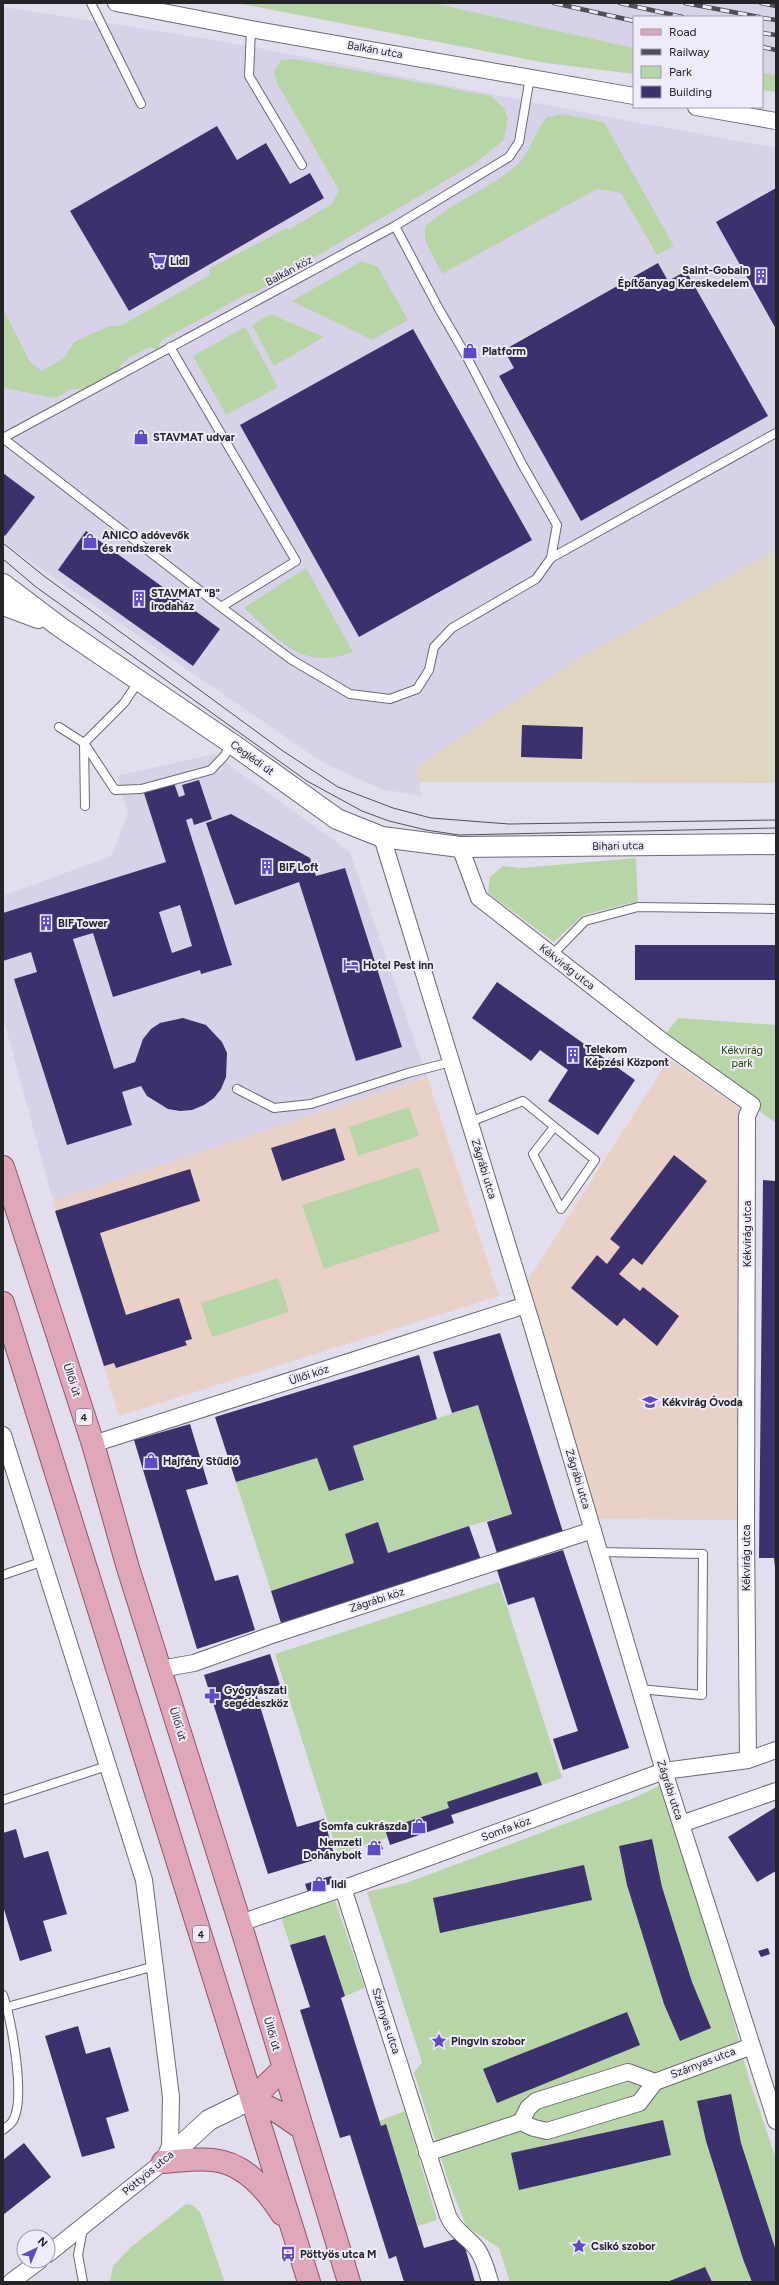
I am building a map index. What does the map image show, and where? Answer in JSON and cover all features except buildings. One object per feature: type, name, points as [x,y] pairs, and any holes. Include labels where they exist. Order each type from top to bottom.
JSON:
[{"type":"main road","name":"Üllői út","points":[[3,1167],[92,1444],[160,1669],[240,1923],[300,2127],[349,2282]]},
{"type":"main road","name":"4","points":[[3,1303],[309,2282]]},
{"type":"main road","points":[[283,2069],[252,2099],[278,2112],[300,2127]]},
{"type":"main road","points":[[163,2162],[211,2160],[229,2164],[254,2178],[271,2197],[294,2233]]},
{"type":"street","name":"Balkán utca","points":[[116,3],[251,29],[633,96]]},
{"type":"street","points":[[702,108],[776,121]]},
{"type":"street","name":"Ceglédi út","points":[[3,584],[60,627],[231,743],[337,819],[382,837],[460,847]]},
{"type":"street","name":"Ceglédi út","points":[[3,605],[60,627]]},
{"type":"street","name":"Zágrábi utca","points":[[382,837],[526,1305],[664,1771],[776,2121]]},
{"type":"street","name":"Bihari utca","points":[[460,847],[776,844]]},
{"type":"street","name":"Kékvirág utca","points":[[460,847],[479,898],[661,1040],[752,1105],[747,1116],[746,1528],[748,1760]]},
{"type":"street","name":"Üllői köz","points":[[92,1444],[526,1305]]},
{"type":"street","points":[[3,1435],[144,1880],[171,2097],[170,2146],[163,2162]]},
{"type":"street","name":"Zágrábi köz","points":[[160,1669],[194,1663],[269,1636],[593,1530]]},
{"type":"street","name":"Somfa köz","points":[[240,1923],[343,1888],[664,1771],[748,1760],[776,1750]]},
{"type":"street","points":[[681,1824],[776,1791]]},
{"type":"street","name":"Szárnyas utca","points":[[343,1888],[402,2069],[427,2153],[450,2220],[459,2233],[477,2249],[485,2264],[490,2282]]},
{"type":"street","name":"Szárnyas utca","points":[[655,2082],[752,2046]]},
{"type":"street","points":[[427,2153],[521,2122],[534,2128],[547,2131],[591,2118],[639,2103],[655,2082],[628,2072],[536,2101],[528,2108],[521,2122]]},
{"type":"street","name":"Pöttyös utca","points":[[56,2248],[83,2228],[163,2162],[209,2120],[252,2099]]},
{"type":"street","points":[[11,2282],[28,2269]]},
{"type":"lane","points":[[90,3],[141,104]]},
{"type":"lane","points":[[251,29],[249,76],[302,165]]},
{"type":"lane","name":"Balkán köz","points":[[3,439],[395,226],[509,157],[519,142],[530,77]]},
{"type":"lane","points":[[3,439],[292,660],[350,694],[390,699],[417,689],[429,670],[434,647],[452,628],[536,579],[551,558],[557,525],[522,464],[468,359],[439,309],[395,226]]},
{"type":"lane","points":[[170,347],[296,561],[221,607]]},
{"type":"lane","points":[[551,558],[776,433]]},
{"type":"lane","points":[[85,806],[84,743],[124,703],[139,681]]},
{"type":"lane","points":[[59,727],[84,743],[115,790],[141,789],[211,770],[226,755],[231,743]]},
{"type":"lane","points":[[552,955],[585,921],[638,907],[776,908]]},
{"type":"lane","points":[[237,1089],[274,1108],[310,1104],[408,1073],[451,1062]]},
{"type":"lane","points":[[470,1122],[523,1102],[595,1160],[561,1209],[533,1154],[554,1127]]},
{"type":"lane","points":[[599,1552],[703,1554],[702,1695],[640,1689]]},
{"type":"lane","points":[[3,1575],[44,1561]]},
{"type":"lane","points":[[3,1800],[108,1766]]},
{"type":"lane","points":[[7,2007],[155,1966]]},
{"type":"lane","points":[[3,1995],[17,2054],[17,2104],[13,2121],[3,2130]]},
{"type":"lane","points":[[82,2282],[78,2255],[83,2228]]},
{"type":"shaded area","points":[[433,3],[776,3],[776,75],[763,73],[763,16],[633,16],[633,48]]},
{"type":"shaded area","points":[[3,7],[222,41],[613,118],[776,148],[776,552],[418,766],[421,796],[381,789],[322,762],[18,553],[3,541]]},
{"type":"shaded area","points":[[776,551],[776,783],[420,782],[417,767],[581,657]]},
{"type":"shaded area","points":[[214,754],[350,852],[427,1077],[53,1201],[3,1017],[3,896],[111,856],[128,814],[117,776]]},
{"type":"shaded area","name":"Kékvirág Óvoda","points":[[669,1059],[741,1109],[739,1520],[597,1519],[525,1285]]},
{"type":"shaded area","points":[[427,1077],[499,1296],[119,1416],[53,1201]]},
{"type":"green space","points":[[237,3],[433,3],[633,48],[633,74],[546,63]]},
{"type":"green space","points":[[295,59],[491,96],[504,108],[508,119],[504,140],[474,164],[289,272],[289,276],[251,294],[249,293],[162,340],[157,349],[150,347],[127,359],[114,373],[83,389],[72,389],[55,398],[3,388],[3,309],[30,362],[42,371],[64,358],[74,342],[107,327],[122,325],[210,275],[210,268],[287,228],[288,230],[332,204],[339,190],[277,83],[274,72],[281,60]]},
{"type":"green space","points":[[763,73],[776,75],[776,92],[763,90]]},
{"type":"green space","points":[[562,114],[604,122],[674,246],[657,255],[621,193],[597,189],[442,274],[425,240],[425,227],[447,210],[495,181],[518,164],[522,160],[547,117]]},
{"type":"green space","points":[[362,261],[378,267],[408,320],[372,340],[292,301]]},
{"type":"green space","points":[[270,314],[324,337],[274,366],[252,325]]},
{"type":"green space","points":[[245,327],[278,387],[226,415],[193,356]]},
{"type":"green space","points":[[306,568],[353,652],[335,657],[319,658],[305,655],[280,641],[244,608]]},
{"type":"green space","points":[[636,858],[638,907],[630,903],[583,915],[554,942],[488,893],[490,877],[503,866],[521,868]]},
{"type":"green space","name":"Kékvirág park","points":[[678,1018],[776,1025],[776,1123],[661,1040]]},
{"type":"green space","points":[[409,1107],[419,1136],[358,1156],[349,1127]]},
{"type":"green space","points":[[419,1167],[440,1231],[324,1269],[302,1205]]},
{"type":"green space","points":[[278,1278],[289,1312],[212,1337],[201,1303]]},
{"type":"green space","points":[[478,1405],[512,1514],[469,1526],[388,1553],[378,1523],[345,1534],[354,1563],[271,1591],[236,1482],[317,1458],[329,1491],[364,1480],[353,1446]]},
{"type":"green space","points":[[499,1582],[562,1778],[338,1854],[275,1654]]},
{"type":"green space","points":[[661,1785],[728,2000],[749,2079],[776,2159],[776,2282],[510,2282],[499,2248],[466,2226],[448,2180],[414,2073],[422,2062],[367,1892],[406,1883],[634,1798]]},
{"type":"green space","points":[[335,1901],[365,1988],[345,1996],[325,1935],[290,1945],[281,1917]]},
{"type":"green space","points":[[405,2111],[437,2220],[418,2226],[386,2124],[381,2126],[379,2121]]},
{"type":"green space","points":[[186,2204],[194,2206],[201,2214],[224,2280],[222,2282],[110,2282],[113,2266],[131,2247]]},
{"type":"tram line","points":[[3,543],[44,576],[283,751],[338,787],[393,808],[431,818],[509,824],[776,820]]},
{"type":"tram line","points":[[3,559],[36,587],[307,781],[362,811],[389,821],[426,830],[459,835],[776,828]]},
{"type":"railway","points":[[554,3],[633,21]]},
{"type":"railway","points":[[620,3],[678,16]]},
{"type":"railway","points":[[685,3],[754,16]]},
{"type":"railway","points":[[761,3],[776,6]]},
{"type":"railway","points":[[763,18],[776,20]]},
{"type":"railway","points":[[763,33],[776,35]]},
{"type":"railway","points":[[763,47],[776,50]]},
{"type":"place","name":"Lidl","points":[[158,261]]},
{"type":"place","name":"Saint-Gobain Építőanyag Kereskedelem","points":[[761,276]]},
{"type":"place","name":"Platform","points":[[470,351]]},
{"type":"place","name":"STAVMAT udvar","points":[[141,437]]},
{"type":"place","name":"ANICO adóvevők és rendszerek","points":[[90,541]]},
{"type":"place","name":"STAVMAT \"B\" irodaház","points":[[139,599]]},
{"type":"place","name":"BIF Loft","points":[[267,867]]},
{"type":"place","name":"BIF Tower","points":[[46,923]]},
{"type":"place","name":"Hotel Pest inn","points":[[351,965]]},
{"type":"place","name":"Telekom Képzési Központ","points":[[573,1055]]},
{"type":"place","name":"Kékvirág Óvoda","points":[[650,1402]]},
{"type":"place","name":"Hajfény Stűdió","points":[[151,1461]]},
{"type":"place","name":"Gyógyászati segédeszköz","points":[[212,1696]]},
{"type":"place","name":"Somfa cukrászda","points":[[419,1826]]},
{"type":"place","name":"Nemzeti Dohánybolt","points":[[374,1848]]},
{"type":"place","name":"Ildi","points":[[319,1884]]},
{"type":"place","name":"Pingvin szobor","points":[[439,2041]]},
{"type":"place","name":"Csikó szobor","points":[[579,2246]]},
{"type":"place","name":"Pöttyös utca M","points":[[288,2254]]}]
